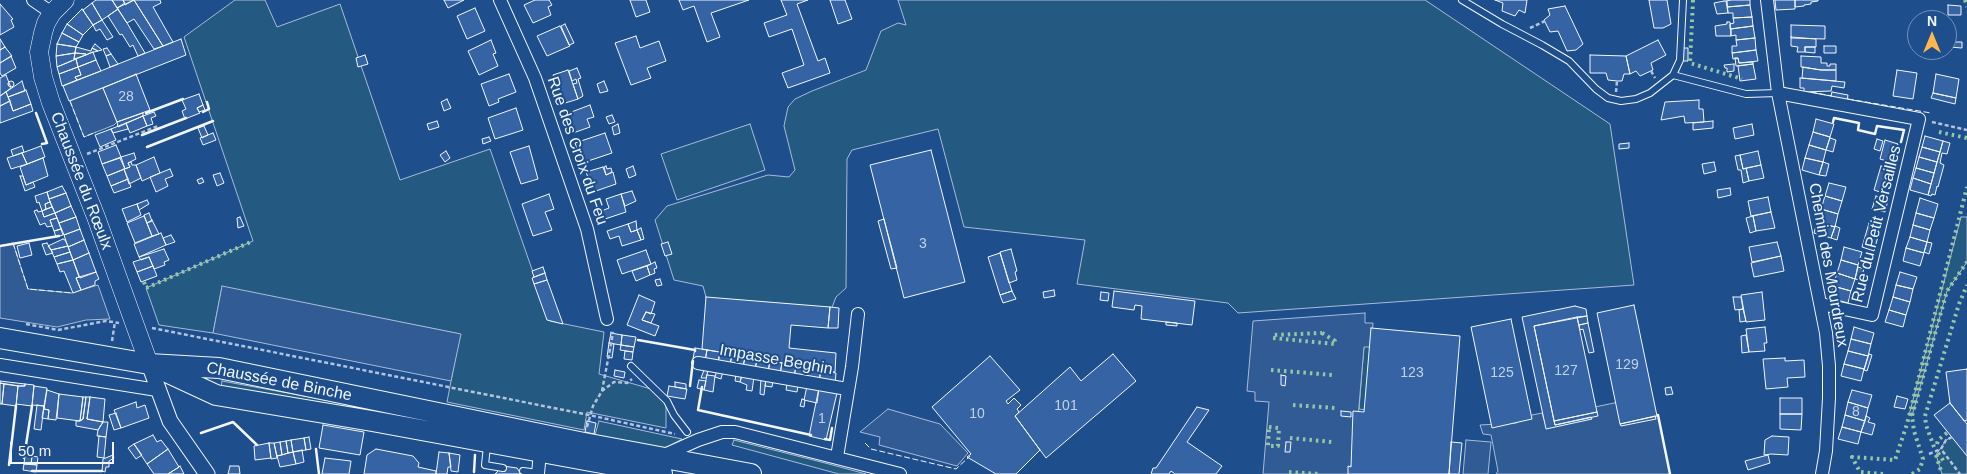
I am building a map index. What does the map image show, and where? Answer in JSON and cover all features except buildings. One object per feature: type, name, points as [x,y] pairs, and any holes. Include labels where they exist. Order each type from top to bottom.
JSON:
[{"type":"main road","name":"Chaussée du Rœulx","points":[[64,0],[46,23],[40,42],[40,60],[51,103],[149,364]]},
{"type":"main road","points":[[0,338],[149,364]]},
{"type":"main road","name":"Chaussée de Binche","points":[[149,364],[216,395],[540,452],[655,469],[752,474]]},
{"type":"main road","name":"Chaussée de Binche","points":[[149,364],[218,368],[584,443],[655,469]]},
{"type":"street","points":[[33,0],[52,13]]},
{"type":"street","name":"Rue des Croix du Feu","points":[[500,0],[535,78],[585,222],[607,319]]},
{"type":"street","name":"Chemin des Mourdreux","points":[[1767,0],[1778,93],[1821,304],[1829,366],[1826,451],[1822,474]]},
{"type":"street","points":[[1778,93],[1919,119]]},
{"type":"street","name":"Rue du Petit Versailles","points":[[1821,304],[1872,315],[1919,119]]},
{"type":"street","points":[[837,457],[852,367],[858,314]]},
{"type":"street","name":"Impasse Beghin","points":[[698,363],[847,389]]},
{"type":"street","points":[[149,364],[170,422],[207,474]]},
{"type":"street","points":[[0,365],[157,390]]},
{"type":"street","points":[[655,469],[698,440],[722,432],[734,432],[900,474]]},
{"type":"street","points":[[538,474],[540,452]]},
{"type":"lane","points":[[1462,0],[1568,61],[1608,98],[1621,101],[1636,99],[1650,93],[1673,75],[1680,60],[1683,0]]},
{"type":"lane","points":[[1673,75],[1746,94],[1778,93]]},
{"type":"lane","points":[[631,366],[667,401],[674,416],[687,432]]},
{"type":"lane","points":[[488,442],[484,465],[503,468]]},
{"type":"lane","points":[[523,471],[538,474]]},
{"type":"path","points":[[1520,33],[1545,21]]},
{"type":"path","points":[[1919,119],[1967,130]]},
{"type":"path","points":[[73,159],[158,126]]},
{"type":"path","points":[[17,323],[58,330],[106,321],[134,324],[589,415],[698,440]]},
{"type":"path","points":[[589,415],[602,391],[612,333]]},
{"type":"path","points":[[602,391],[614,382],[631,382],[638,372]]},
{"type":"path","points":[[1929,454],[1941,449],[1946,440],[1952,437]]},
{"type":"path","points":[[1941,449],[1960,474]]},
{"type":"shaded area","points":[[235,0],[265,0],[277,27],[340,4],[400,180],[490,149],[550,321],[604,332],[599,374],[651,389],[666,403],[666,428],[587,412],[584,430],[447,402],[460,334],[222,287],[213,333],[159,325],[146,288],[253,241],[184,37]]},
{"type":"shaded area","points":[[898,0],[1425,0],[1610,124],[1634,285],[1238,313],[1228,303],[1077,284],[1085,240],[964,227],[938,129],[852,150],[847,159],[846,288],[836,297],[831,310],[709,308],[703,286],[674,280],[655,220],[667,206],[768,175],[789,177],[795,170],[784,126],[788,107],[795,99],[866,70],[881,31],[898,23],[906,25]]},
{"type":"shaded area","points":[[103,88],[117,122],[84,137],[70,101]]},
{"type":"shaded area","points":[[750,124],[765,170],[677,200],[661,154]]},
{"type":"shaded area","points":[[1961,217],[1967,217],[1967,262],[1947,291],[1912,416],[1909,415]]},
{"type":"shaded area","points":[[13,243],[28,289],[72,293],[98,285],[110,319],[86,320],[57,327],[0,318],[0,246]]},
{"type":"shaded area","points":[[222,286],[461,334],[451,381],[213,333]]},
{"type":"shaded area","points":[[1365,313],[1365,323],[1373,323],[1371,347],[1364,347],[1354,465],[1351,465],[1349,474],[1263,474],[1269,402],[1255,401],[1255,392],[1247,391],[1253,321]]},
{"type":"shaded area","points":[[1364,346],[1371,347],[1366,410],[1359,409]]},
{"type":"shaded area","points":[[222,381],[577,446],[221,388]]},
{"type":"shaded area","points":[[1619,402],[1635,421],[1658,415],[1670,474],[1496,474],[1498,471],[1491,435],[1483,434],[1480,425],[1516,423],[1532,415],[1542,413],[1545,423],[1585,415],[1590,408]]},
{"type":"shaded area","points":[[888,409],[940,424],[968,453],[957,466],[879,445],[880,437],[860,432]]},
{"type":"shaded area","points":[[599,421],[682,439],[659,452],[595,435]]},
{"type":"shaded area","points":[[1952,437],[1967,453],[1967,474],[1942,474],[1936,455],[1946,440]]},
{"type":"shaded area","points":[[734,440],[866,474],[839,474],[732,445]]},
{"type":"shaded area","points":[[1466,440],[1491,442],[1488,474],[1463,474]]},
{"type":"hedge","points":[[1693,0],[1690,63],[1742,79]]},
{"type":"hedge","points":[[1965,0],[1967,7]]},
{"type":"hedge","points":[[1939,132],[1967,138]]},
{"type":"hedge","points":[[1883,474],[1860,472],[1852,457],[1895,460],[1907,424],[1967,187]]},
{"type":"hedge","points":[[144,282],[146,288],[253,241]]},
{"type":"hedge","points":[[1912,474],[1920,469],[1923,459],[1914,431],[1912,416],[1947,291],[1967,262]]},
{"type":"hedge","points":[[1934,447],[1926,425],[1925,416],[1959,304],[1967,285]]},
{"type":"hedge","points":[[1322,333],[1335,341],[1335,344],[1273,338],[1274,335],[1322,333]]},
{"type":"hedge","points":[[1271,370],[1333,375]]},
{"type":"hedge","points":[[1293,405],[1335,408]]},
{"type":"hedge","points":[[1269,427],[1279,428],[1278,446],[1268,446],[1269,427]]},
{"type":"hedge","points":[[1937,444],[1938,440],[1948,432]]},
{"type":"hedge","points":[[1290,438],[1332,442]]},
{"type":"hedge","points":[[1938,453],[1945,463]]},
{"type":"hedge","points":[[1936,455],[1942,474]]},
{"type":"hedge","points":[[1289,472],[1321,474]]},
{"type":"fence","points":[[1811,92],[1832,96]]},
{"type":"fence","points":[[1848,99],[1931,113]]},
{"type":"fence","points":[[70,101],[84,137],[96,132]]},
{"type":"fence","points":[[13,243],[28,289],[73,293]]},
{"type":"fence","points":[[865,443],[871,449],[956,469],[970,456]]},
{"type":"wall","points":[[146,113],[183,99]]},
{"type":"wall","points":[[203,112],[209,109],[207,102]]},
{"type":"wall","points":[[36,113],[47,143],[42,144]]},
{"type":"wall","points":[[142,135],[186,118]]},
{"type":"wall","points":[[1833,122],[1834,118],[1859,123],[1858,130],[1875,134],[1877,126],[1904,130],[1901,142]]},
{"type":"wall","points":[[147,147],[213,121]]},
{"type":"wall","points":[[0,246],[59,236]]},
{"type":"wall","points":[[638,340],[695,351]]},
{"type":"wall","points":[[690,386],[693,361]]},
{"type":"wall","points":[[702,387],[698,410],[811,435]]},
{"type":"wall","points":[[9,465],[16,406]]},
{"type":"wall","points":[[24,458],[32,406]]},
{"type":"wall","points":[[1658,415],[1670,474]]},
{"type":"wall","points":[[201,433],[233,422],[257,445]]},
{"type":"wall","points":[[825,439],[830,440],[832,428]]},
{"type":"wall","points":[[316,449],[319,474]]},
{"type":"wall","points":[[474,472],[475,455]]},
{"type":"wall","points":[[32,471],[102,471]]}]
